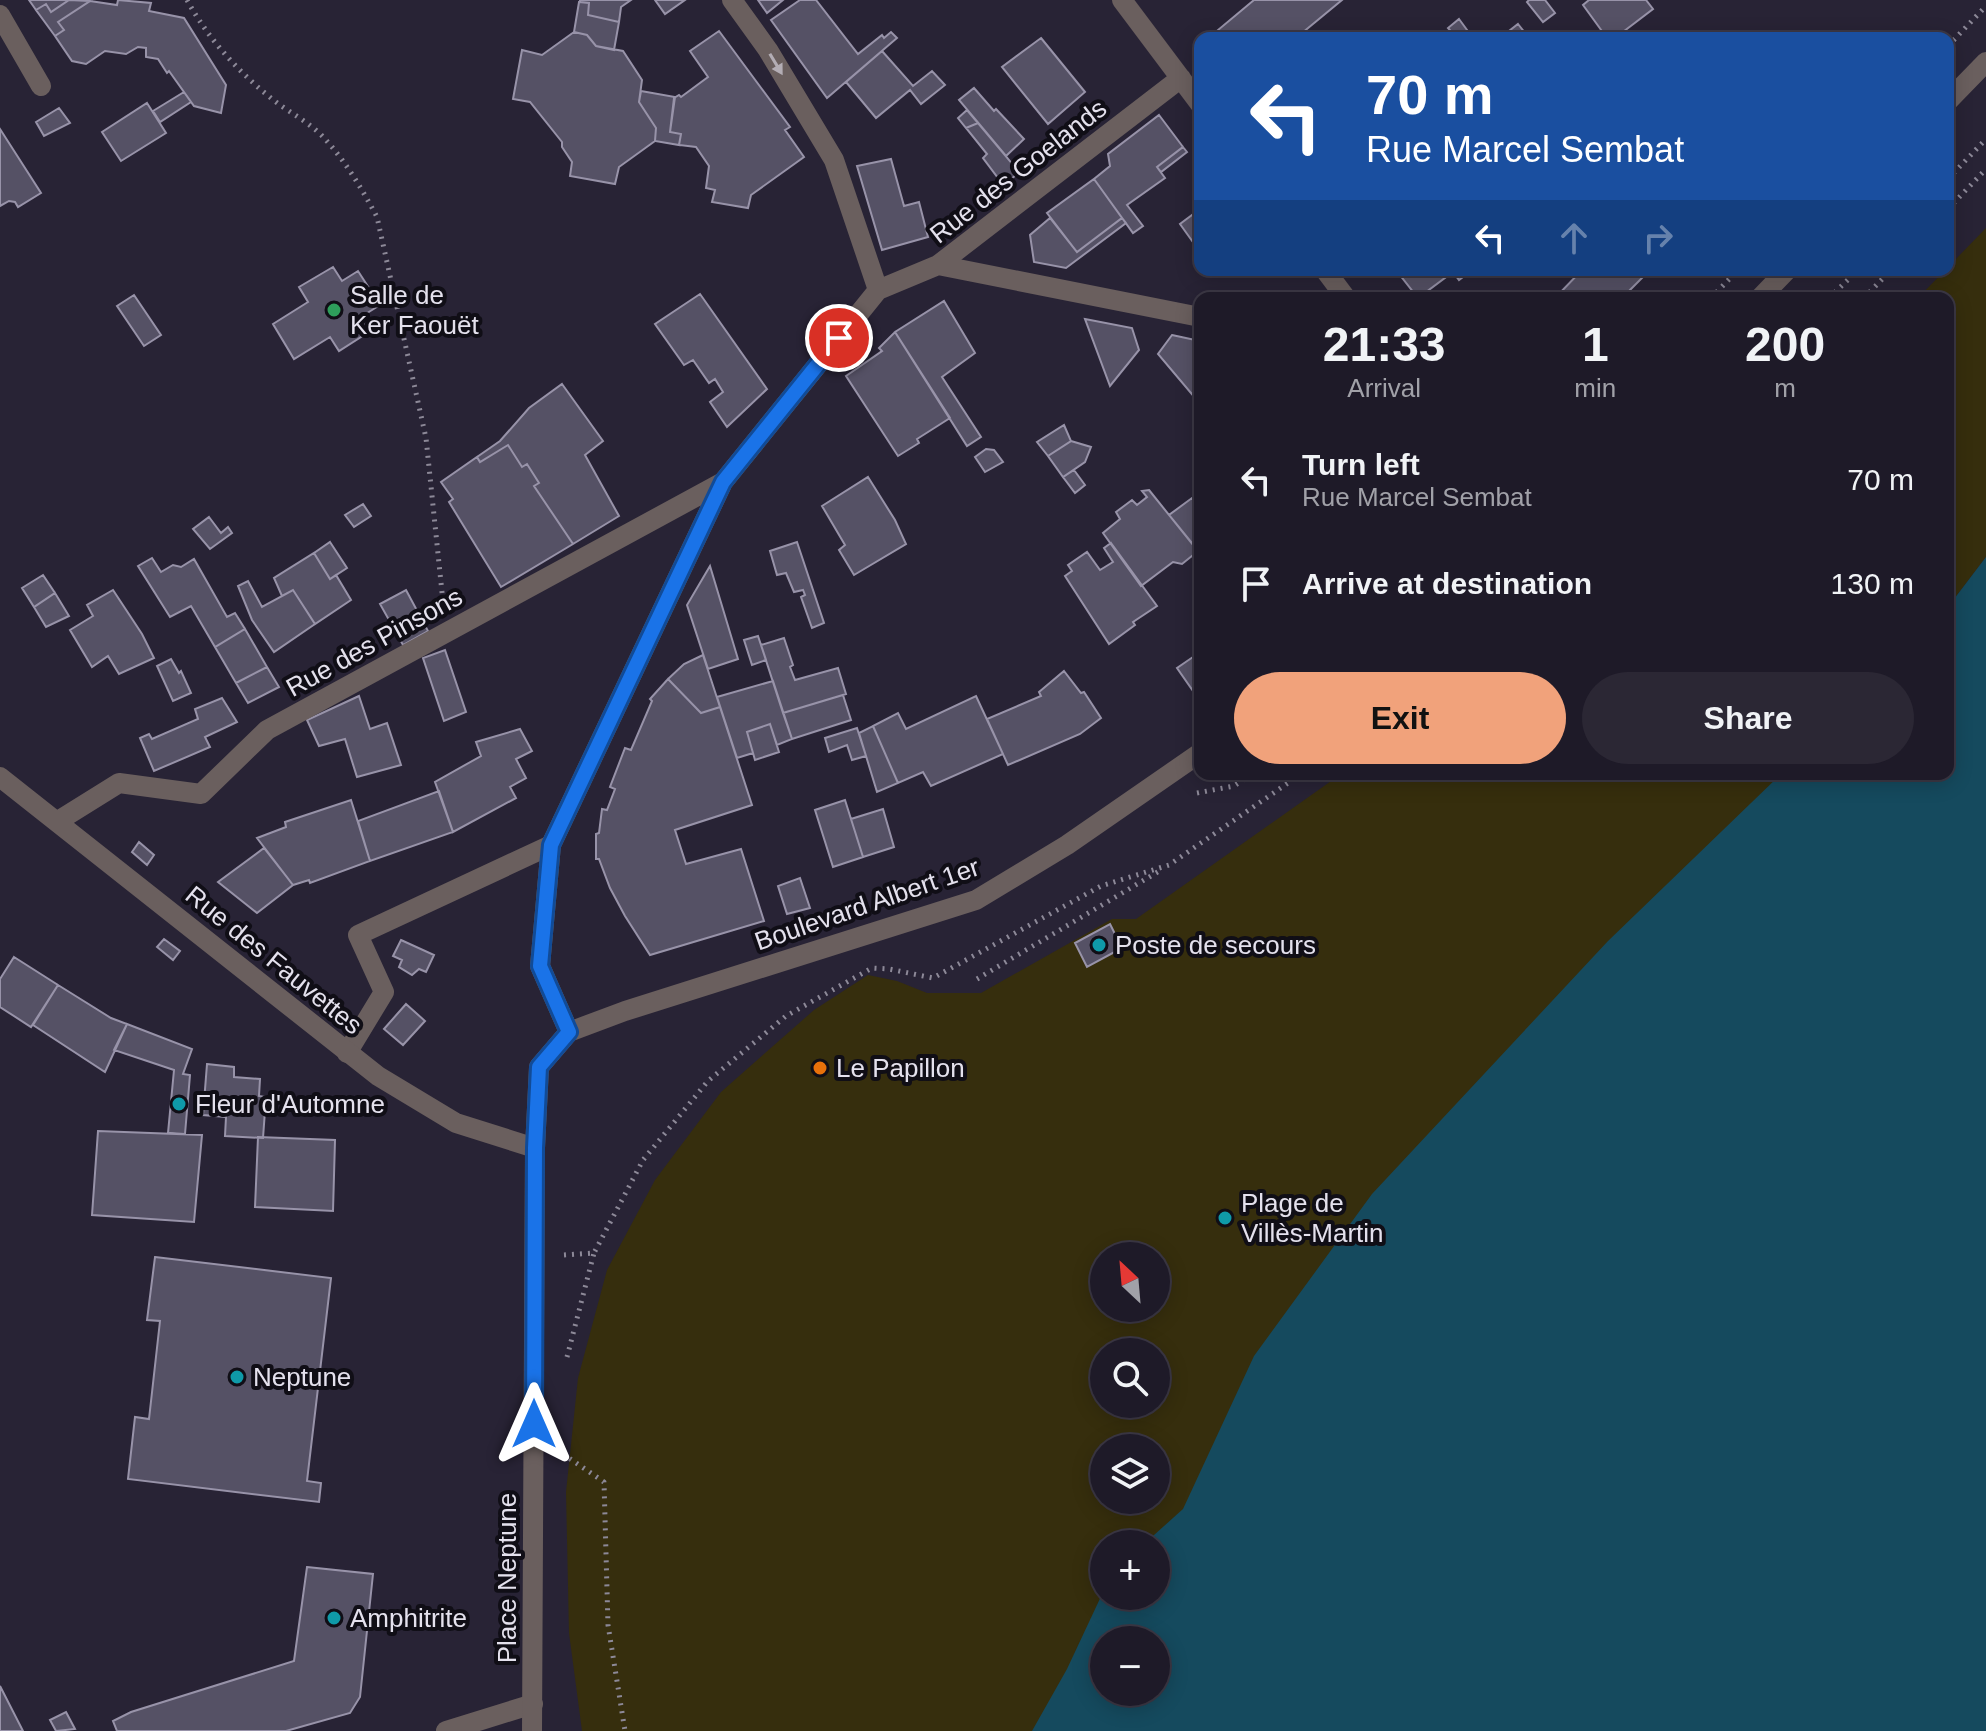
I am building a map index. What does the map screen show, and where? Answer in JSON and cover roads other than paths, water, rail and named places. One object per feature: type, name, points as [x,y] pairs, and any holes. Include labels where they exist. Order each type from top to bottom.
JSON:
[{"type":"street","points":[[569,1032],[540,966],[551,845],[723,482],[878,290],[834,160],[768,50],[732,0]]},
{"type":"street","points":[[1122,0],[1194,96]]},
{"type":"street","points":[[0,15],[41,86]]},
{"type":"street","points":[[1954,95],[1986,62]]},
{"type":"street","name":"Rue des Goelands","points":[[878,290],[938,265],[1181,78]]},
{"type":"street","points":[[938,265],[1194,316]]},
{"type":"street","points":[[1766,292],[1781,276]]},
{"type":"street","name":"Rue des Pinsons","points":[[58,821],[119,783],[201,794],[267,730],[723,482]]},
{"type":"street","name":"Boulevard Albert 1er","points":[[569,1032],[625,1011],[976,900],[1067,845],[1194,757]]},
{"type":"street","name":"Rue des Fauvettes","points":[[0,777],[378,1076],[456,1123],[535,1148]]},
{"type":"street","points":[[347,1053],[384,992],[358,935],[551,845]]},
{"type":"street","name":"Place Neptune","points":[[532,1731],[535,1148],[539,1067],[569,1032]]},
{"type":"street","points":[[446,1731],[533,1704]]},
{"type":"water","points":[[1986,557],[1986,1731],[1032,1731],[1067,1669],[1095,1610],[1170,1610],[1170,1530],[1160,1530],[1183,1509],[1254,1356],[1372,1194],[1608,941],[1775,780],[1954,780],[1954,599]]},
{"type":"place","name":"Salle de Ker Faouët","points":[[334,310]]},
{"type":"place","name":"Poste de secours","points":[[1099,945]]},
{"type":"place","name":"Le Papillon","points":[[820,1068]]},
{"type":"place","name":"Fleur d'Automne","points":[[179,1104]]},
{"type":"place","name":"Plage de Villès-Martin","points":[[1225,1218]]},
{"type":"place","name":"Neptune","points":[[237,1377]]},
{"type":"place","name":"Amphitrite","points":[[334,1618]]}]
